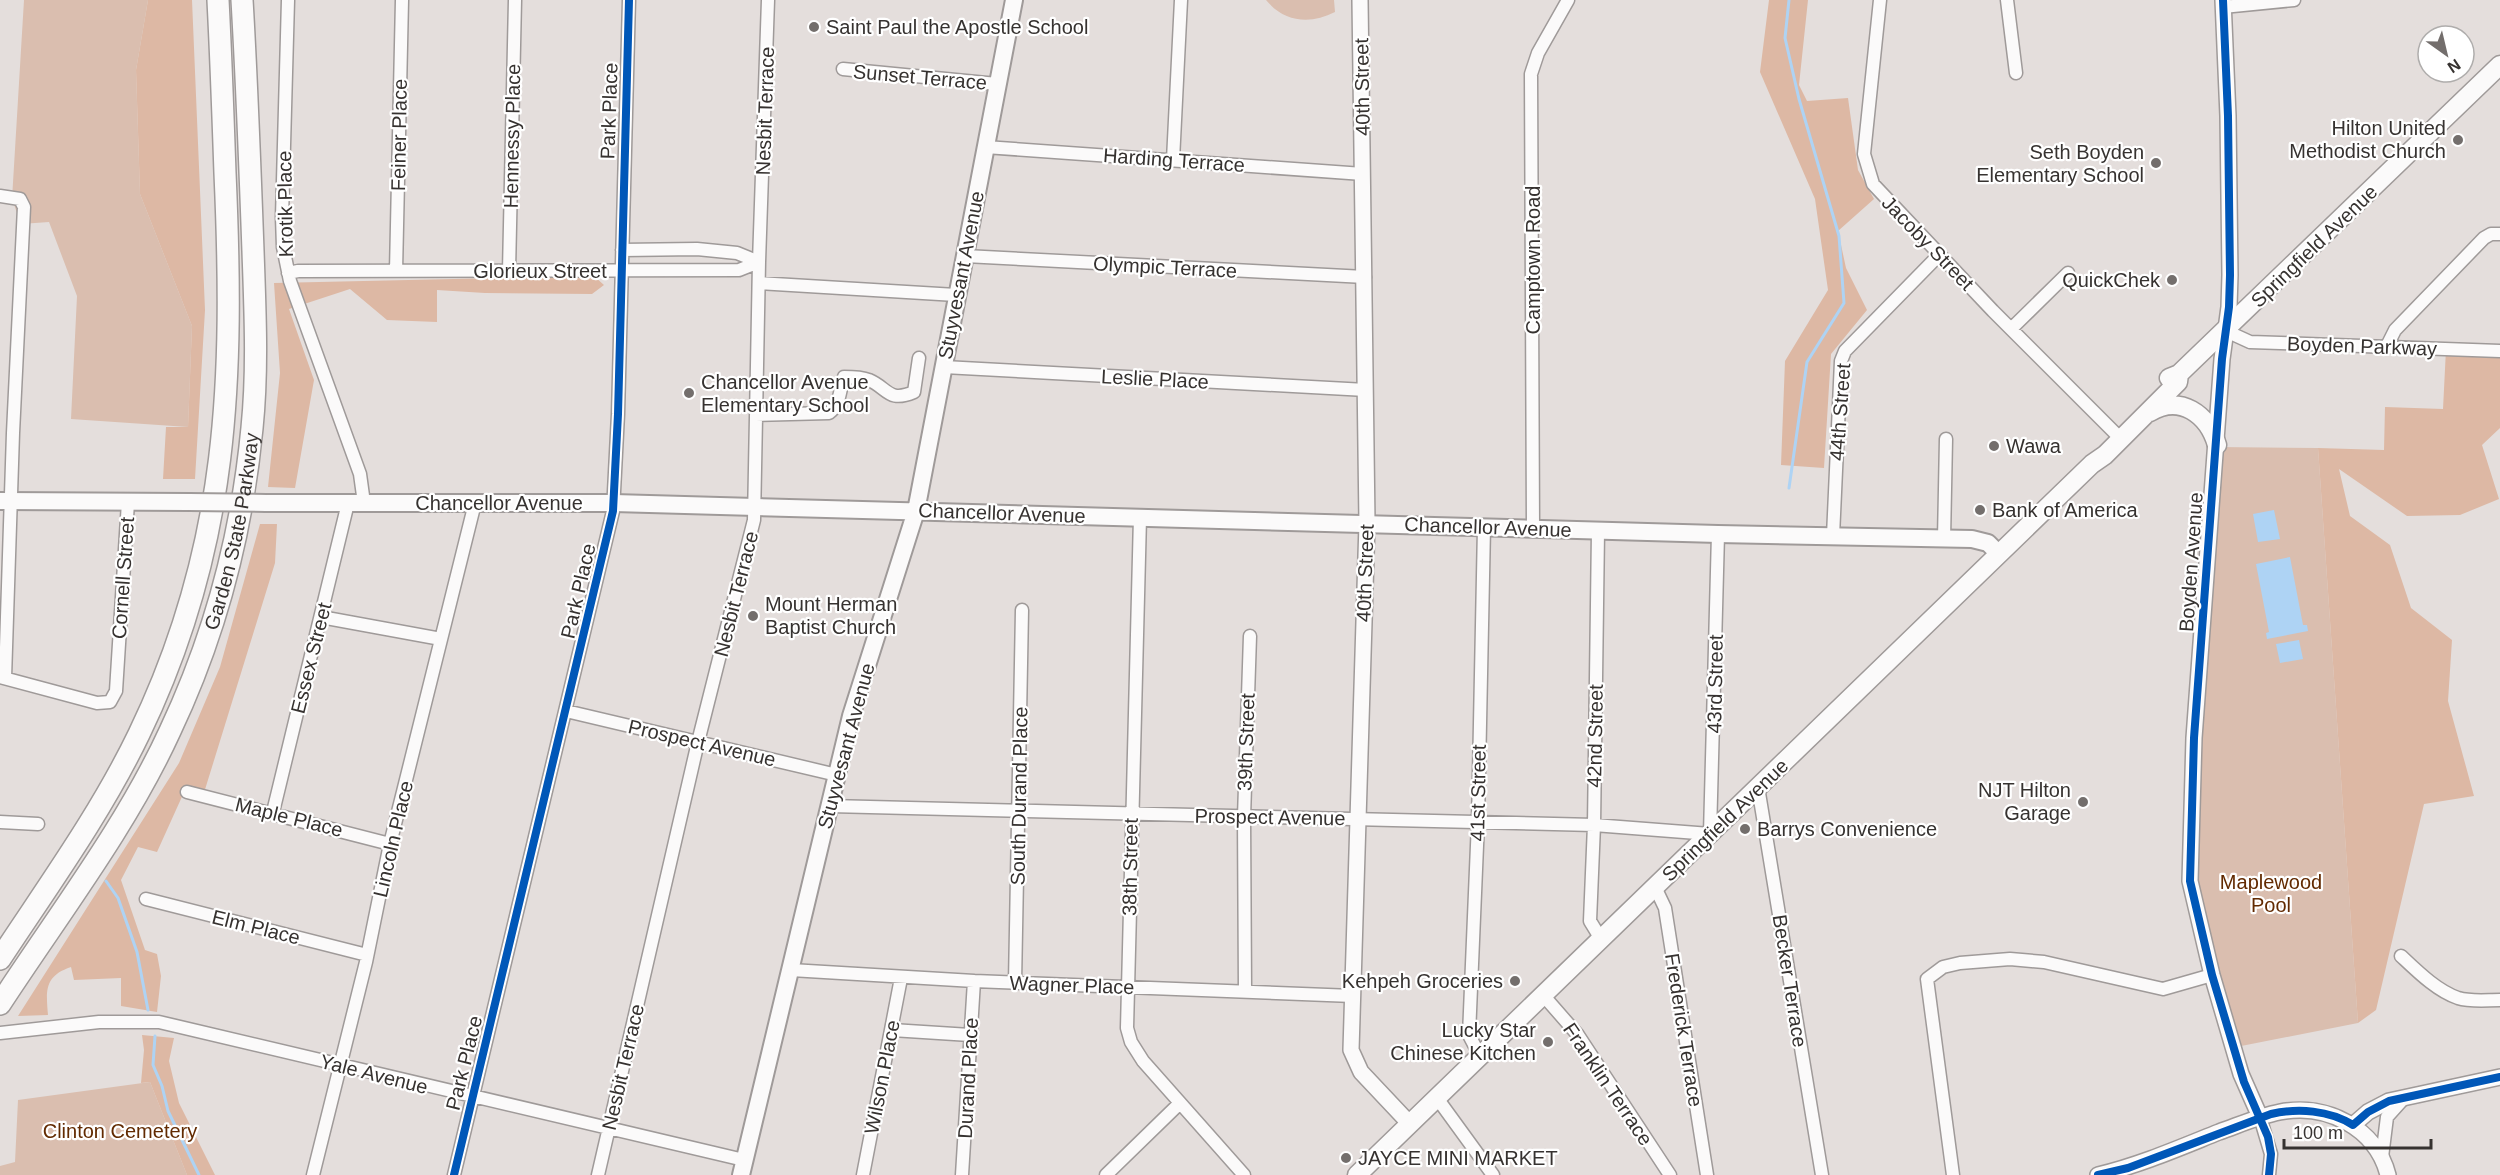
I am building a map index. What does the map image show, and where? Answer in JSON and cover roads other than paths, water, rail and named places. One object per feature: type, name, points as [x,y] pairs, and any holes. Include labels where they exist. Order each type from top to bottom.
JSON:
[{"type":"highway","name":"Garden State Parkway","points":[[0,959],[86,828],[139,735],[178,641],[200,573],[221,461],[229,356],[229,250],[218,0]]},
{"type":"highway","name":"Garden State Parkway","points":[[0,1004],[116,828],[153,766],[197,669],[229,566],[249,460],[255,375],[252,218],[242,0]]},
{"type":"main road","name":"Stuyvesant Avenue","points":[[743,1167],[851,716],[916,511],[1014,0]]},
{"type":"main road","name":"Springfield Avenue","points":[[2092,464],[2099,451],[2115,433],[2172,375],[2179,374],[2226,331],[2500,65]]},
{"type":"main road","name":"Springfield Avenue","points":[[1364,1172],[1600,939],[2092,464],[2105,455],[2178,382],[2179,374]]},
{"type":"main road","points":[[2141,418],[2158,407],[2175,405],[2185,407],[2194,411],[2209,425],[2217,445]]},
{"type":"main road","name":"Chancellor Avenue","points":[[6,501],[614,503],[1598,531],[1972,539],[1988,543],[1999,554]]},
{"type":"street","name":"Krotik Place","points":[[288,0],[282,226],[288,273],[360,474],[356,503]]},
{"type":"street","name":"Feiner Place","points":[[396,271],[402,0]]},
{"type":"street","name":"Hennessy Place","points":[[509,271],[515,0]]},
{"type":"street","name":"Park Place","points":[[454,1175],[614,503],[629,0]]},
{"type":"street","name":"Nesbit Terrace","points":[[598,1175],[698,742],[753,526],[768,0]]},
{"type":"street","points":[[1173,160],[1181,0]]},
{"type":"street","name":"40th Street","points":[[1360,0],[1367,523],[1352,1050],[1354,1060],[1361,1072],[1410,1125]]},
{"type":"street","name":"Camptown Road","points":[[1533,528],[1531,74],[1538,53],[1568,0]]},
{"type":"street","name":"Jacoby Street","points":[[1881,0],[1864,154],[1873,184],[1939,255],[2115,433]]},
{"type":"street","points":[[2007,0],[2016,73]]},
{"type":"street","points":[[2223,3],[2294,0]]},
{"type":"street","name":"Boyden Avenue","points":[[2223,3],[2230,200],[2229,307],[2194,738],[2190,881],[2212,975],[2244,1082],[2260,1117]]},
{"type":"street","name":"Sunset Terrace","points":[[843,69],[997,84]]},
{"type":"street","name":"Harding Terrace","points":[[985,147],[1363,174]]},
{"type":"street","points":[[0,196],[20,199],[24,207],[12,434],[6,501],[2,678]]},
{"type":"street","points":[[2387,346],[2395,330],[2484,238],[2491,234],[2500,234]]},
{"type":"street","name":"Glorieux Street","points":[[622,250],[697,249],[737,253],[759,262]]},
{"type":"street","name":"44th Street","points":[[1833,536],[1841,360],[1845,351],[1939,255]]},
{"type":"street","name":"Olympic Terrace","points":[[964,256],[1365,277]]},
{"type":"street","name":"Glorieux Street","points":[[288,273],[739,270],[759,262]]},
{"type":"street","points":[[2011,329],[2068,273]]},
{"type":"street","points":[[759,283],[957,295]]},
{"type":"street","name":"Boyden Parkway","points":[[2226,331],[2250,342],[2500,351]]},
{"type":"street","points":[[756,415],[829,413],[835,409],[840,398],[844,377],[871,380],[887,394],[907,395],[915,392],[919,358]]},
{"type":"street","name":"Leslie Place","points":[[944,367],[1366,390]]},
{"type":"street","points":[[1944,539],[1946,439]]},
{"type":"street","name":"Cornell Street","points":[[2,678],[97,703],[110,702],[116,691],[128,502]]},
{"type":"street","name":"Essex Street","points":[[273,812],[321,617],[356,503]]},
{"type":"street","name":"Lincoln Place","points":[[313,1175],[367,955],[390,844],[475,503]]},
{"type":"street","name":"38th Street","points":[[1140,517],[1127,1028],[1131,1042],[1143,1061],[1244,1175]]},
{"type":"street","name":"41st Street","points":[[1480,1056],[1469,1035],[1478,822],[1484,527]]},
{"type":"street","name":"42nd Street","points":[[1598,531],[1594,825],[1590,921],[1600,939]]},
{"type":"street","name":"43rd Street","points":[[1710,834],[1718,534]]},
{"type":"street","name":"South Durand Place","points":[[1015,983],[1022,610]]},
{"type":"street","points":[[321,617],[441,639]]},
{"type":"street","name":"39th Street","points":[[1245,991],[1244,817],[1250,636]]},
{"type":"street","name":"Prospect Avenue","points":[[566,711],[837,775]]},
{"type":"street","name":"Becker Terrace","points":[[1758,788],[1822,1175]]},
{"type":"street","name":"Maple Place","points":[[187,792],[273,812],[390,844]]},
{"type":"street","name":"Prospect Avenue","points":[[830,806],[1594,825],[1710,834]]},
{"type":"street","points":[[0,822],[38,824]]},
{"type":"street","name":"Frederick Terrace","points":[[1655,887],[1665,908],[1707,1175]]},
{"type":"street","name":"Elm Place","points":[[146,898],[367,955]]},
{"type":"street","points":[[2401,956],[2414,969],[2457,998],[2475,1001],[2500,1000]]},
{"type":"street","points":[[1953,1175],[1927,979],[1933,973],[1943,967],[1960,963],[2010,959],[2044,962],[2163,989],[2212,975]]},
{"type":"street","name":"Wagner Place","points":[[790,970],[901,978],[1353,996]]},
{"type":"street","name":"Wilson Place","points":[[863,1175],[901,978]]},
{"type":"street","name":"Durand Place","points":[[962,1175],[974,981]]},
{"type":"street","name":"Franklin Terrace","points":[[1543,995],[1578,1035],[1670,1175]]},
{"type":"street","name":"Yale Avenue","points":[[5,1032],[99,1022],[159,1022],[609,1129],[743,1167]]},
{"type":"street","points":[[892,1030],[970,1035]]},
{"type":"street","points":[[2353,1125],[2377,1106],[2405,1097],[2500,1077]]},
{"type":"street","points":[[2382,1157],[2387,1117],[2405,1097]]},
{"type":"street","points":[[1437,1098],[1493,1175]]},
{"type":"street","points":[[1106,1175],[1180,1102]]},
{"type":"street","points":[[2098,1175],[2128,1172],[2260,1117],[2302,1110],[2344,1119],[2353,1125],[2367,1137],[2382,1157],[2388,1175]]},
{"type":"street","points":[[2260,1117],[2271,1154],[2270,1175]]},
{"type":"water","points":[[2274,510],[2280,539],[2258,542],[2253,514]]},
{"type":"water","points":[[2290,557],[2303,625],[2307,625],[2308,631],[2267,639],[2266,633],[2269,632],[2256,564]]},
{"type":"water","points":[[2299,640],[2303,659],[2280,663],[2276,644]]},
{"type":"waterway","points":[[1789,0],[1785,38],[1799,99],[1839,236],[1844,303],[1807,362],[1789,488]]},
{"type":"waterway","points":[[106,881],[118,898],[137,952],[148,1010]]},
{"type":"waterway","points":[[155,1036],[153,1065],[162,1086],[168,1111],[199,1175]]},
{"type":"place","name":"Saint Paul the Apostle School","points":[[814,27]]},
{"type":"place","name":"Hilton United Methodist Church","points":[[2458,140]]},
{"type":"place","name":"Seth Boyden Elementary School","points":[[2156,163]]},
{"type":"place","name":"QuickChek","points":[[2172,280]]},
{"type":"place","name":"Chancellor Avenue Elementary School","points":[[689,393]]},
{"type":"place","name":"Wawa","points":[[1994,446]]},
{"type":"place","name":"Bank of America","points":[[1980,510]]},
{"type":"place","name":"Mount Herman Baptist Church","points":[[753,616]]},
{"type":"place","name":"NJT Hilton Garage","points":[[2083,802]]},
{"type":"place","name":"Barrys Convenience","points":[[1745,829]]},
{"type":"place","name":"Kehpeh Groceries","points":[[1515,981]]},
{"type":"place","name":"Lucky Star Chinese Kitchen","points":[[1548,1042]]},
{"type":"place","name":"JAYCE MINI MARKET","points":[[1346,1158]]},
{"type":"park label","name":"Maplewood Pool","points":[[2271,894]]},
{"type":"park label","name":"Clinton Cemetery","points":[[120,1131]]}]
